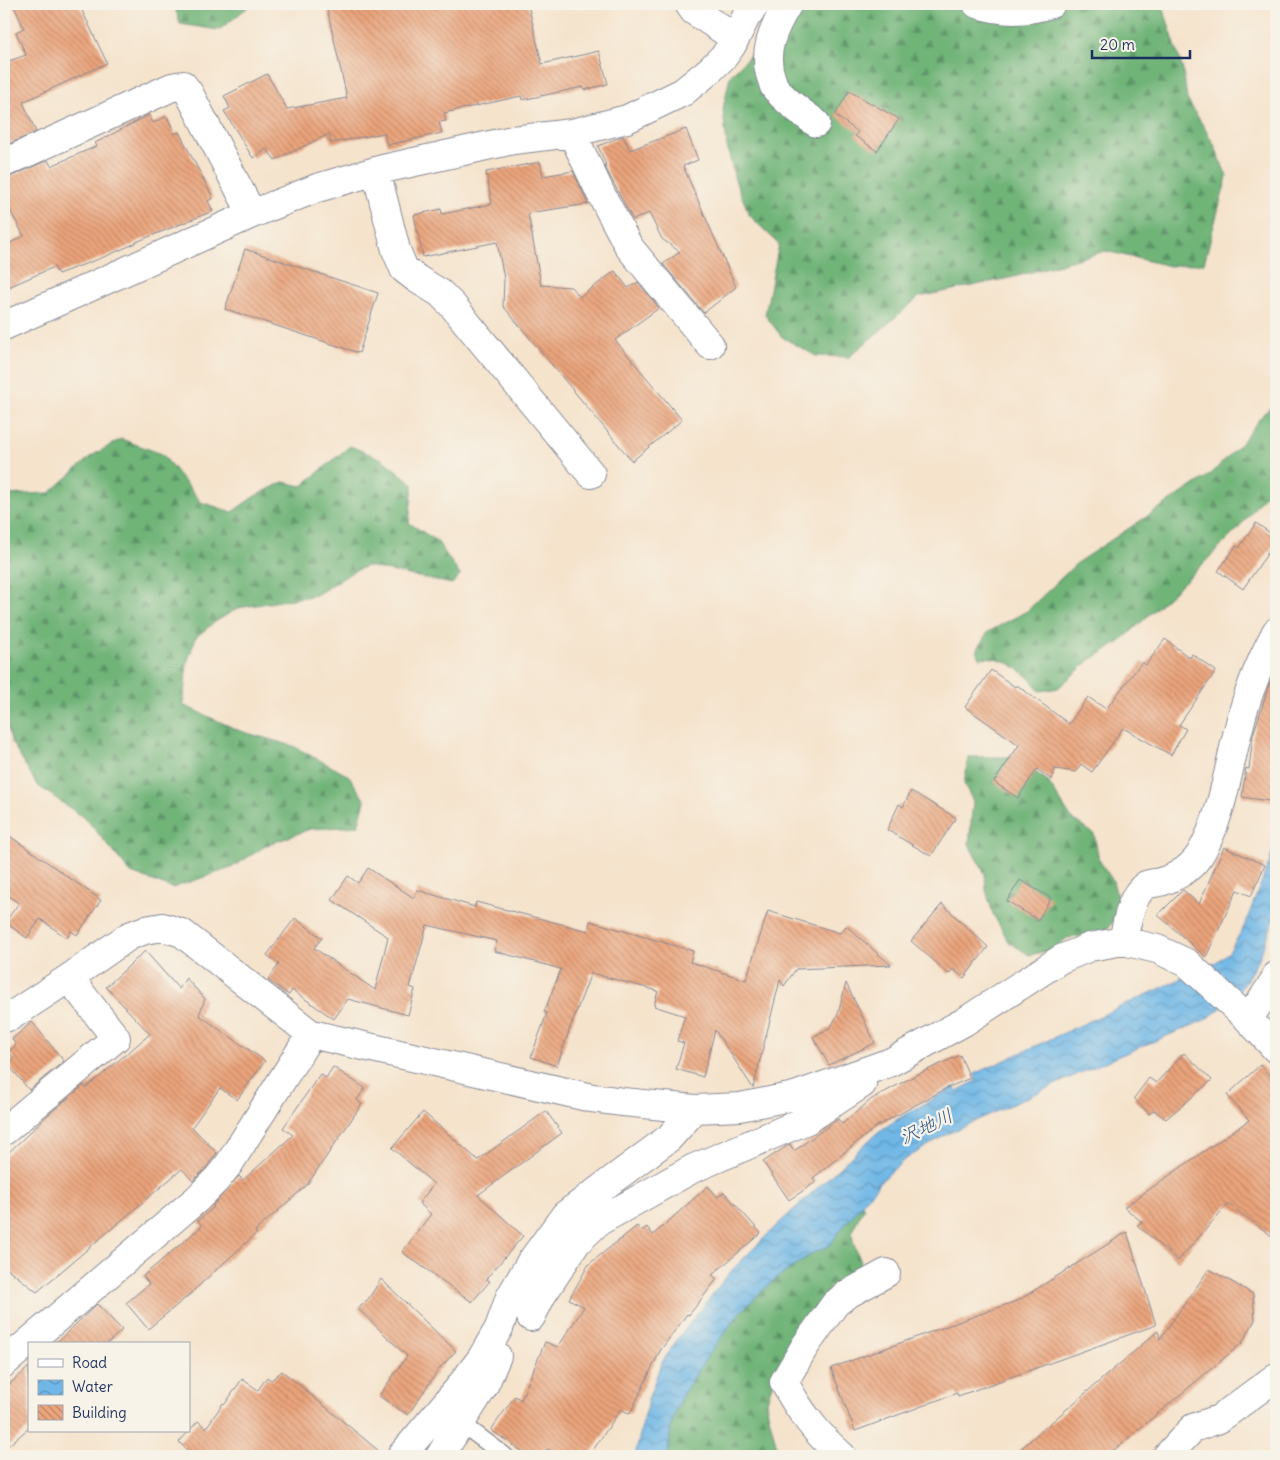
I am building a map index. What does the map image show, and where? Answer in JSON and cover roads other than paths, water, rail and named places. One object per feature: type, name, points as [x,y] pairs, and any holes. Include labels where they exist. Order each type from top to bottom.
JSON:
[{"type":"street","points":[[689,4],[694,11],[735,38]]},
{"type":"street","points":[[4,326],[252,214],[317,188],[376,171],[513,140],[572,132],[627,119],[683,92],[709,71],[725,55],[756,4]]},
{"type":"street","points":[[788,4],[773,33],[768,47],[767,62],[776,89],[793,106],[816,123]]},
{"type":"street","points":[[977,4],[1008,10],[1035,9],[1051,4]]},
{"type":"street","points":[[4,163],[172,87],[183,86],[189,93],[252,214]]},
{"type":"street","points":[[572,132],[600,194],[629,247],[710,345]]},
{"type":"street","points":[[376,171],[396,250],[404,269],[440,293],[453,306],[591,474]]},
{"type":"street","points":[[1123,941],[1132,905],[1138,894],[1146,885],[1172,878],[1194,864],[1203,850],[1228,779],[1238,731],[1250,690],[1261,660],[1276,632]]},
{"type":"street","points":[[4,1018],[12,1016],[129,936],[145,930],[163,928],[182,933],[311,1034],[592,1098],[695,1109],[740,1107],[795,1096],[891,1062]]},
{"type":"street","points":[[531,1317],[542,1295],[577,1242],[598,1222],[692,1169],[807,1120],[891,1062],[964,1022],[1061,959],[1090,947],[1123,941],[1157,949],[1187,963],[1242,1013],[1276,1049]]},
{"type":"street","points":[[1242,1013],[1274,982],[1276,976]]},
{"type":"street","points":[[4,1131],[116,1038],[69,978]]},
{"type":"street","points":[[29,1342],[197,1199],[217,1179],[229,1164],[311,1034]]},
{"type":"street","points":[[401,1456],[464,1382],[480,1359],[499,1328],[510,1297],[530,1263],[565,1215],[669,1138],[695,1109]]},
{"type":"street","points":[[842,1456],[820,1436],[795,1402],[784,1382],[805,1346],[835,1304],[846,1295],[886,1273]]},
{"type":"street","points":[[440,1456],[462,1423],[496,1362],[501,1345],[499,1328]]},
{"type":"street","points":[[4,1363],[28,1343]]},
{"type":"street","points":[[1167,1456],[1194,1428],[1219,1419],[1276,1377]]},
{"type":"lane","points":[[462,1423],[505,1456]]},
{"type":"water","name":"沢地川","points":[[1276,837],[1276,914],[1259,958],[1243,986],[1220,1009],[1205,1020],[1109,1060],[947,1134],[904,1160],[881,1181],[829,1246],[813,1253],[775,1279],[740,1312],[704,1361],[680,1399],[671,1425],[668,1456],[635,1456],[648,1400],[661,1364],[676,1341],[731,1271],[774,1228],[878,1132],[896,1120],[954,1087],[957,1091],[976,1081],[975,1074],[1215,963],[1229,952],[1244,927],[1271,858]]}]
